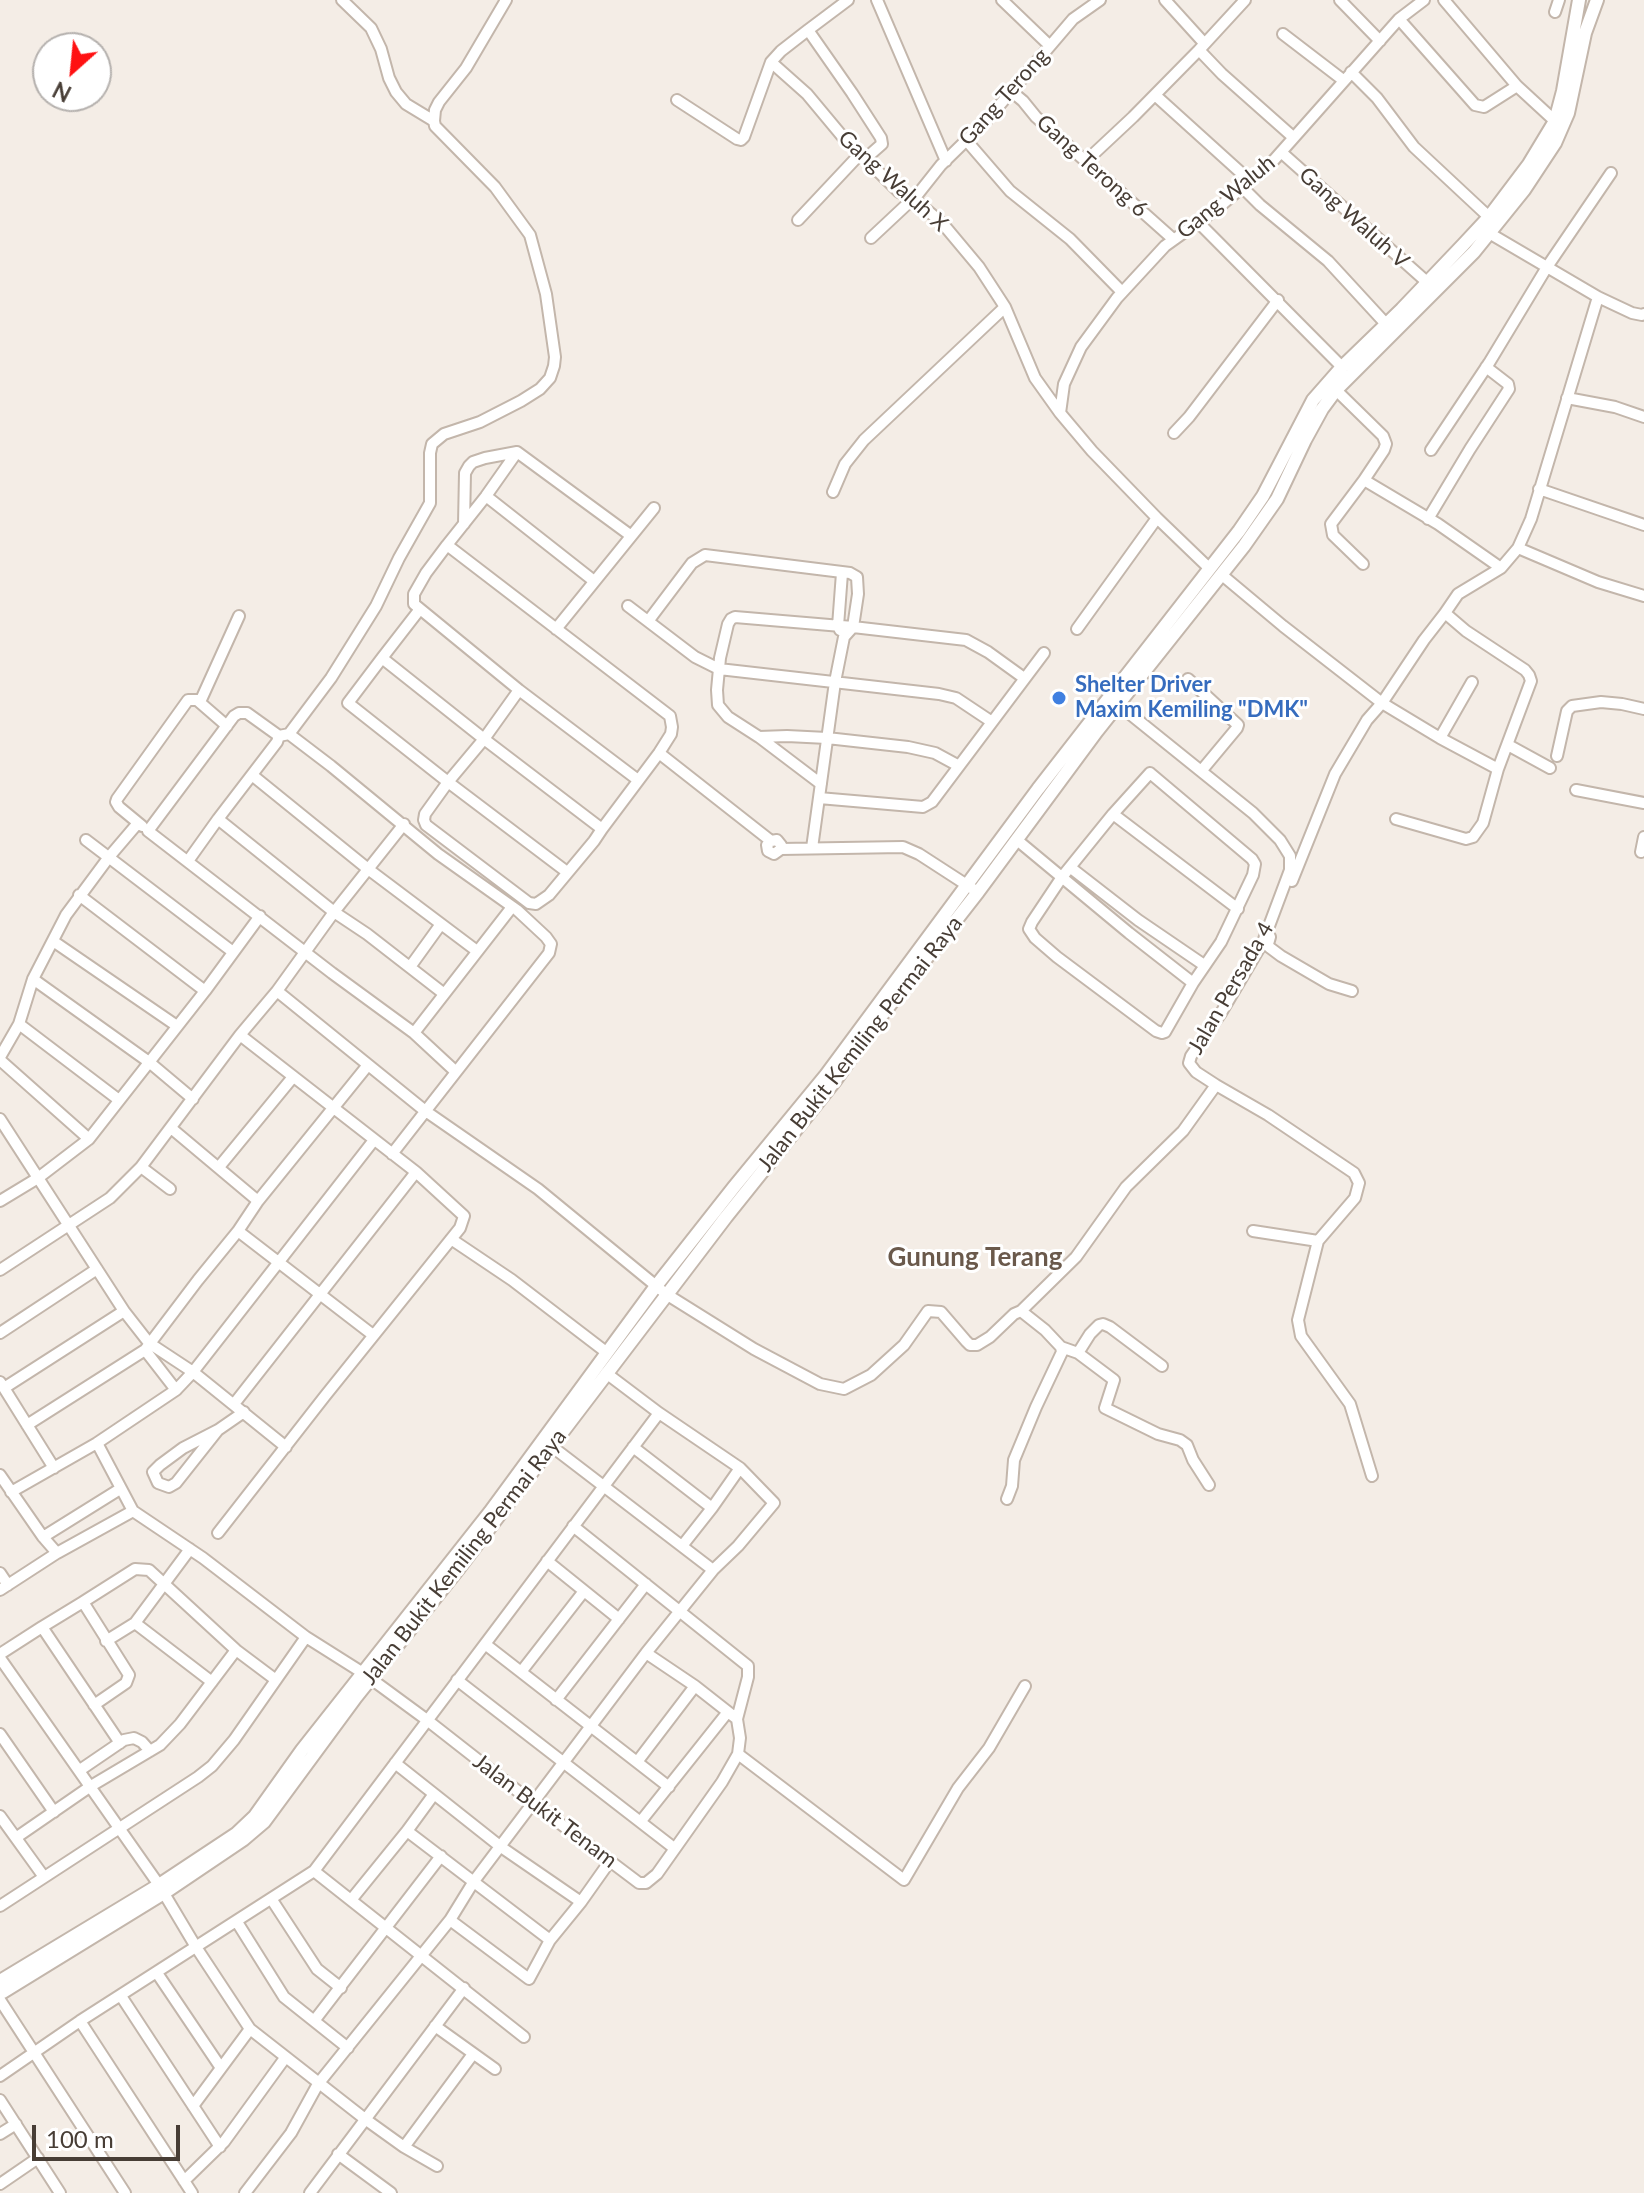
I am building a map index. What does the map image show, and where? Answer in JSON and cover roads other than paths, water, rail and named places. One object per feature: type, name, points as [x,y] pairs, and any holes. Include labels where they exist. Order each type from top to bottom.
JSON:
[{"type":"street","points":[[342,0],[371,28],[396,92],[406,104],[434,121]]},
{"type":"street","points":[[188,861],[277,742],[331,678],[376,606],[430,503],[432,444],[444,434],[480,422],[521,401],[540,389],[550,378],[555,357],[546,294],[530,235],[495,187],[435,126],[434,121],[439,102],[466,68],[506,0]]},
{"type":"street","points":[[677,100],[741,140],[771,62],[848,0]]},
{"type":"street","points":[[877,0],[946,161]]},
{"type":"street","points":[[1002,0],[1050,46]]},
{"type":"street","name":"Gang Terong","points":[[871,238],[986,121],[1084,4],[1100,0]]},
{"type":"street","points":[[1165,0],[1222,74],[1293,137]]},
{"type":"street","points":[[1086,161],[1155,95],[1245,0]]},
{"type":"street","points":[[1340,0],[1380,41]]},
{"type":"street","name":"Gang Waluh","points":[[1060,413],[1064,384],[1081,347],[1122,292],[1165,246],[1246,184],[1281,152],[1399,19],[1424,0]]},
{"type":"street","points":[[1444,0],[1517,86],[1555,121]]},
{"type":"street","points":[[1555,12],[1559,0]]},
{"type":"street","name":"Jalan Bukit Kemiling Permai Raya","points":[[973,889],[1038,789],[1114,701],[1216,572],[1263,496],[1336,390],[1474,252],[1489,233],[1555,121],[1566,79],[1579,0]]},
{"type":"street","name":"Jalan Bukit Kemiling Permai Raya","points":[[1292,453],[1313,400],[1342,367],[1428,283],[1489,217],[1524,190],[1555,143],[1568,113],[1585,33],[1597,0]]},
{"type":"street","points":[[1399,19],[1475,105],[1484,107],[1517,86]]},
{"type":"street","points":[[798,220],[862,156],[882,144],[852,93],[808,30]]},
{"type":"street","points":[[1283,34],[1377,98],[1414,147],[1489,217]]},
{"type":"street","name":"Gang Waluh X","points":[[771,62],[807,94],[842,136],[899,192],[913,198],[943,224],[979,267],[1005,307],[1035,378],[1060,413],[1157,518],[1216,572],[1382,703],[1498,769]]},
{"type":"street","name":"Gang Terong 6","points":[[1011,91],[1173,239]]},
{"type":"street","points":[[1155,95],[1246,184],[1260,205],[1328,261],[1386,324]]},
{"type":"street","points":[[966,140],[1010,191],[1070,239],[1122,292]]},
{"type":"street","name":"Gang Waluh V","points":[[1281,152],[1428,283]]},
{"type":"street","points":[[1431,450],[1547,267],[1611,173]]},
{"type":"street","points":[[1198,222],[1342,367]]},
{"type":"street","points":[[1489,233],[1598,297],[1632,313],[1644,314]]},
{"type":"street","points":[[1352,991],[1329,984],[1281,956],[1268,944],[1335,774],[1367,720],[1458,594],[1501,568],[1518,548],[1531,519],[1598,297]]},
{"type":"street","points":[[1174,433],[1278,300]]},
{"type":"street","points":[[833,492],[845,464],[864,440],[1005,307]]},
{"type":"street","points":[[1428,519],[1509,389],[1508,384],[1486,367]]},
{"type":"street","points":[[1336,390],[1383,436],[1386,444],[1331,524],[1333,535],[1363,564]]},
{"type":"street","points":[[1567,398],[1615,407],[1644,417]]},
{"type":"street","points":[[517,452],[426,573],[414,594],[414,604],[519,690],[638,780]]},
{"type":"street","points":[[464,524],[465,473],[469,466],[485,458],[517,452],[630,535]]},
{"type":"street","points":[[1364,480],[1438,524],[1501,568]]},
{"type":"street","points":[[1539,489],[1644,525]]},
{"type":"street","points":[[486,496],[594,581]]},
{"type":"street","points":[[556,629],[654,508]]},
{"type":"street","points":[[1077,629],[1157,518]]},
{"type":"street","points":[[447,545],[670,716],[671,734],[659,753],[549,895],[532,904],[426,825],[424,817],[519,690]]},
{"type":"street","points":[[1518,548],[1598,582],[1644,596]]},
{"type":"street","points":[[649,620],[692,563],[705,555],[855,575],[859,582],[853,627],[844,637],[835,682],[812,848]]},
{"type":"street","points":[[842,573],[838,626],[844,637]]},
{"type":"street","points":[[628,606],[695,657],[719,669],[939,694],[956,698],[992,722]]},
{"type":"street","points":[[420,609],[348,703],[567,872]]},
{"type":"street","points":[[1396,819],[1466,839],[1473,837],[1483,823],[1498,769],[1531,681],[1525,670],[1466,631],[1445,613]]},
{"type":"street","points":[[200,702],[239,616]]},
{"type":"street","points":[[821,784],[721,710],[717,699],[719,669],[729,622],[735,617],[966,640],[1024,678]]},
{"type":"street","points":[[819,798],[923,807],[932,802],[1044,653]]},
{"type":"street","points":[[382,658],[602,829]]},
{"type":"street","points":[[1188,679],[1238,725],[1202,770]]},
{"type":"street","points":[[1440,738],[1472,682]]},
{"type":"street","points":[[227,726],[200,702],[188,700],[117,799],[119,807],[414,1033],[455,1071]]},
{"type":"street","name":"Jalan Bukit Kemiling Permai Raya","points":[[1,1990],[161,1889],[236,1834],[255,1816],[302,1750],[366,1676],[490,1512],[606,1373],[734,1187],[973,889],[1017,840],[1114,701]]},
{"type":"street","name":"Jalan Persada 4","points":[[1114,701],[1253,813],[1280,840],[1290,856],[1290,870],[1263,942],[1221,1013],[1189,1058],[1190,1066],[1216,1085],[1268,1115],[1354,1173],[1359,1183],[1355,1198],[1318,1241]]},
{"type":"street","points":[[1557,756],[1569,708],[1601,702],[1644,709]]},
{"type":"street","points":[[148,831],[234,716],[243,712],[284,735],[404,824],[546,937],[551,944],[550,949],[392,1154]]},
{"type":"street","points":[[759,737],[827,738],[908,747],[935,753],[959,766]]},
{"type":"street","points":[[1508,745],[1550,768]]},
{"type":"street","points":[[659,753],[771,841],[767,845],[769,852],[776,854],[781,849],[903,847],[973,889]]},
{"type":"street","points":[[1150,773],[1255,864],[1253,875],[1221,942],[1165,1032],[1158,1033],[1057,957],[1029,929],[1071,868],[1150,773]]},
{"type":"street","points":[[252,775],[368,869],[477,951]]},
{"type":"street","points":[[1576,790],[1644,803]]},
{"type":"street","points":[[1113,814],[1238,909]]},
{"type":"street","points":[[218,819],[334,912],[443,993]]},
{"type":"street","points":[[89,1139],[0,1058],[19,1024],[33,979],[66,915],[138,823]]},
{"type":"street","points":[[0,1270],[110,1198],[141,1167],[404,824]]},
{"type":"street","points":[[1641,852],[1644,837]]},
{"type":"street","points":[[86,840],[233,952]]},
{"type":"street","points":[[1017,840],[1193,983]]},
{"type":"street","points":[[1071,868],[1138,920],[1204,965]]},
{"type":"street","points":[[79,895],[205,991]]},
{"type":"street","points":[[414,1033],[512,907]]},
{"type":"street","points":[[0,1201],[38,1178],[89,1139],[260,916]]},
{"type":"street","points":[[1129,933],[1138,920]]},
{"type":"street","points":[[410,967],[441,924]]},
{"type":"street","points":[[53,941],[177,1026]]},
{"type":"street","points":[[33,979],[149,1062],[193,1099]]},
{"type":"street","points":[[277,991],[424,1110],[538,1189],[661,1290],[754,1349],[820,1384],[844,1389],[871,1375],[904,1345],[928,1311],[941,1312],[970,1345],[977,1345],[990,1337],[1076,1257],[1126,1187],[1183,1131],[1216,1085]]},
{"type":"street","points":[[19,1024],[119,1100]]},
{"type":"street","points":[[218,1533],[460,1228],[464,1216],[416,1172],[240,1035]]},
{"type":"street","points":[[27,1425],[147,1347],[258,1201],[368,1065]]},
{"type":"street","points":[[219,1167],[293,1077]]},
{"type":"street","points":[[0,1119],[176,1390]]},
{"type":"street","points":[[171,1128],[258,1201]]},
{"type":"street","points":[[0,1143],[11,1136]]},
{"type":"street","points":[[11,1492],[97,1443],[176,1390],[374,1140]]},
{"type":"street","points":[[141,1167],[170,1189]]},
{"type":"street","points":[[234,1404],[416,1172]]},
{"type":"street","points":[[238,1231],[373,1335]]},
{"type":"street","points":[[1253,1231],[1318,1241],[1298,1320],[1301,1336],[1350,1404],[1372,1476]]},
{"type":"street","points":[[451,1239],[512,1280],[606,1352]]},
{"type":"street","points":[[0,1333],[97,1269]]},
{"type":"street","name":"Jalan Bukit Kemiling Permai Raya","points":[[546,1442],[606,1352],[661,1290]]},
{"type":"street","points":[[54,1468],[2,1385],[124,1311]]},
{"type":"street","points":[[1021,1311],[1061,1347],[1078,1353],[1114,1380],[1105,1408],[1187,1445],[1209,1485]]},
{"type":"street","points":[[1078,1353],[1090,1334],[1103,1324],[1162,1366]]},
{"type":"street","points":[[147,1347],[193,1372],[286,1447]]},
{"type":"street","points":[[1007,1499],[1012,1486],[1014,1460],[1061,1356],[1061,1347]]},
{"type":"street","points":[[245,2193],[291,2133],[318,2084],[450,1920],[474,1881],[678,1611],[774,1503],[740,1468],[606,1373]]},
{"type":"street","points":[[218,1430],[176,1483],[169,1487],[158,1483],[153,1475],[155,1468],[244,1412]]},
{"type":"street","points":[[0,2076],[314,1871],[659,1413]]},
{"type":"street","points":[[546,1442],[713,1570]]},
{"type":"street","points":[[0,1573],[4,1588],[57,1553],[133,1511],[97,1443]]},
{"type":"street","points":[[633,1447],[712,1508]]},
{"type":"street","points":[[682,1546],[740,1468]]},
{"type":"street","points":[[0,1475],[57,1553]]},
{"type":"street","points":[[43,1537],[120,1489]]},
{"type":"street","name":"Jalan Bukit Tenam","points":[[133,1511],[190,1549],[306,1637],[427,1720],[635,1881],[646,1883],[657,1874],[722,1782],[738,1754]]},
{"type":"street","points":[[573,1526],[748,1666],[748,1677],[732,1716],[641,1821]]},
{"type":"street","points":[[106,1641],[135,1623],[190,1549]]},
{"type":"street","points":[[547,1561],[619,1619]]},
{"type":"street","points":[[276,1680],[236,1650],[165,1584],[143,1568],[135,1569],[0,1656],[161,1889],[250,2029],[365,2119],[437,2166]]},
{"type":"street","points":[[556,1700],[646,1584]]},
{"type":"street","points":[[521,1672],[584,1591]]},
{"type":"street","points":[[83,1602],[129,1675],[126,1683],[94,1705]]},
{"type":"street","points":[[135,1623],[212,1682]]},
{"type":"street","points":[[42,1627],[120,1743]]},
{"type":"street","points":[[2,1900],[44,1877],[212,1766],[306,1637]]},
{"type":"street","points":[[485,1644],[669,1787]]},
{"type":"street","points":[[17,1837],[91,1786],[160,1745],[180,1724],[236,1650]]},
{"type":"street","points":[[646,1653],[732,1716],[739,1727],[738,1754],[904,1880],[958,1788],[989,1748],[1025,1686]]},
{"type":"street","points":[[457,1680],[674,1848]]},
{"type":"street","points":[[637,1762],[695,1686]]},
{"type":"street","points":[[0,1734],[54,1812]]},
{"type":"street","points":[[80,1770],[124,1740],[134,1738],[150,1751]]},
{"type":"street","points":[[395,1763],[501,1847],[581,1902]]},
{"type":"street","points":[[351,1900],[434,1794]]},
{"type":"street","points":[[0,1816],[44,1877]]},
{"type":"street","points":[[407,1831],[550,1940]]},
{"type":"street","points":[[314,2021],[441,1856]]},
{"type":"street","points":[[450,1920],[529,1979],[550,1940],[610,1861]]},
{"type":"street","points":[[314,1871],[524,2037]]},
{"type":"street","points":[[272,1900],[317,1969],[341,1988]]},
{"type":"street","points":[[237,1922],[284,1997],[348,2048]]},
{"type":"street","points":[[157,1973],[221,2068]]},
{"type":"street","points":[[312,2192],[464,1988]]},
{"type":"street","points":[[1,1990],[35,2054],[125,2193]]},
{"type":"street","points":[[121,1996],[220,2147]]},
{"type":"street","points":[[80,2021],[192,2193]]},
{"type":"street","points":[[435,2026],[495,2069]]},
{"type":"street","points":[[193,2106],[250,2029]]},
{"type":"street","points":[[404,2147],[473,2054]]},
{"type":"street","points":[[184,2181],[220,2147],[285,2058]]},
{"type":"street","points":[[0,2100],[60,2193]]},
{"type":"street","points":[[0,2134],[16,2124]]},
{"type":"street","points":[[338,2154],[391,2193]]},
{"type":"street","points":[[0,2184],[38,2158]]},
{"type":"place","name":"Shelter Driver Maxim Kemiling \"DMK\"","points":[[1059,698]]},
{"type":"district","name":"Gunung Terang","points":[[975,1258]]}]
